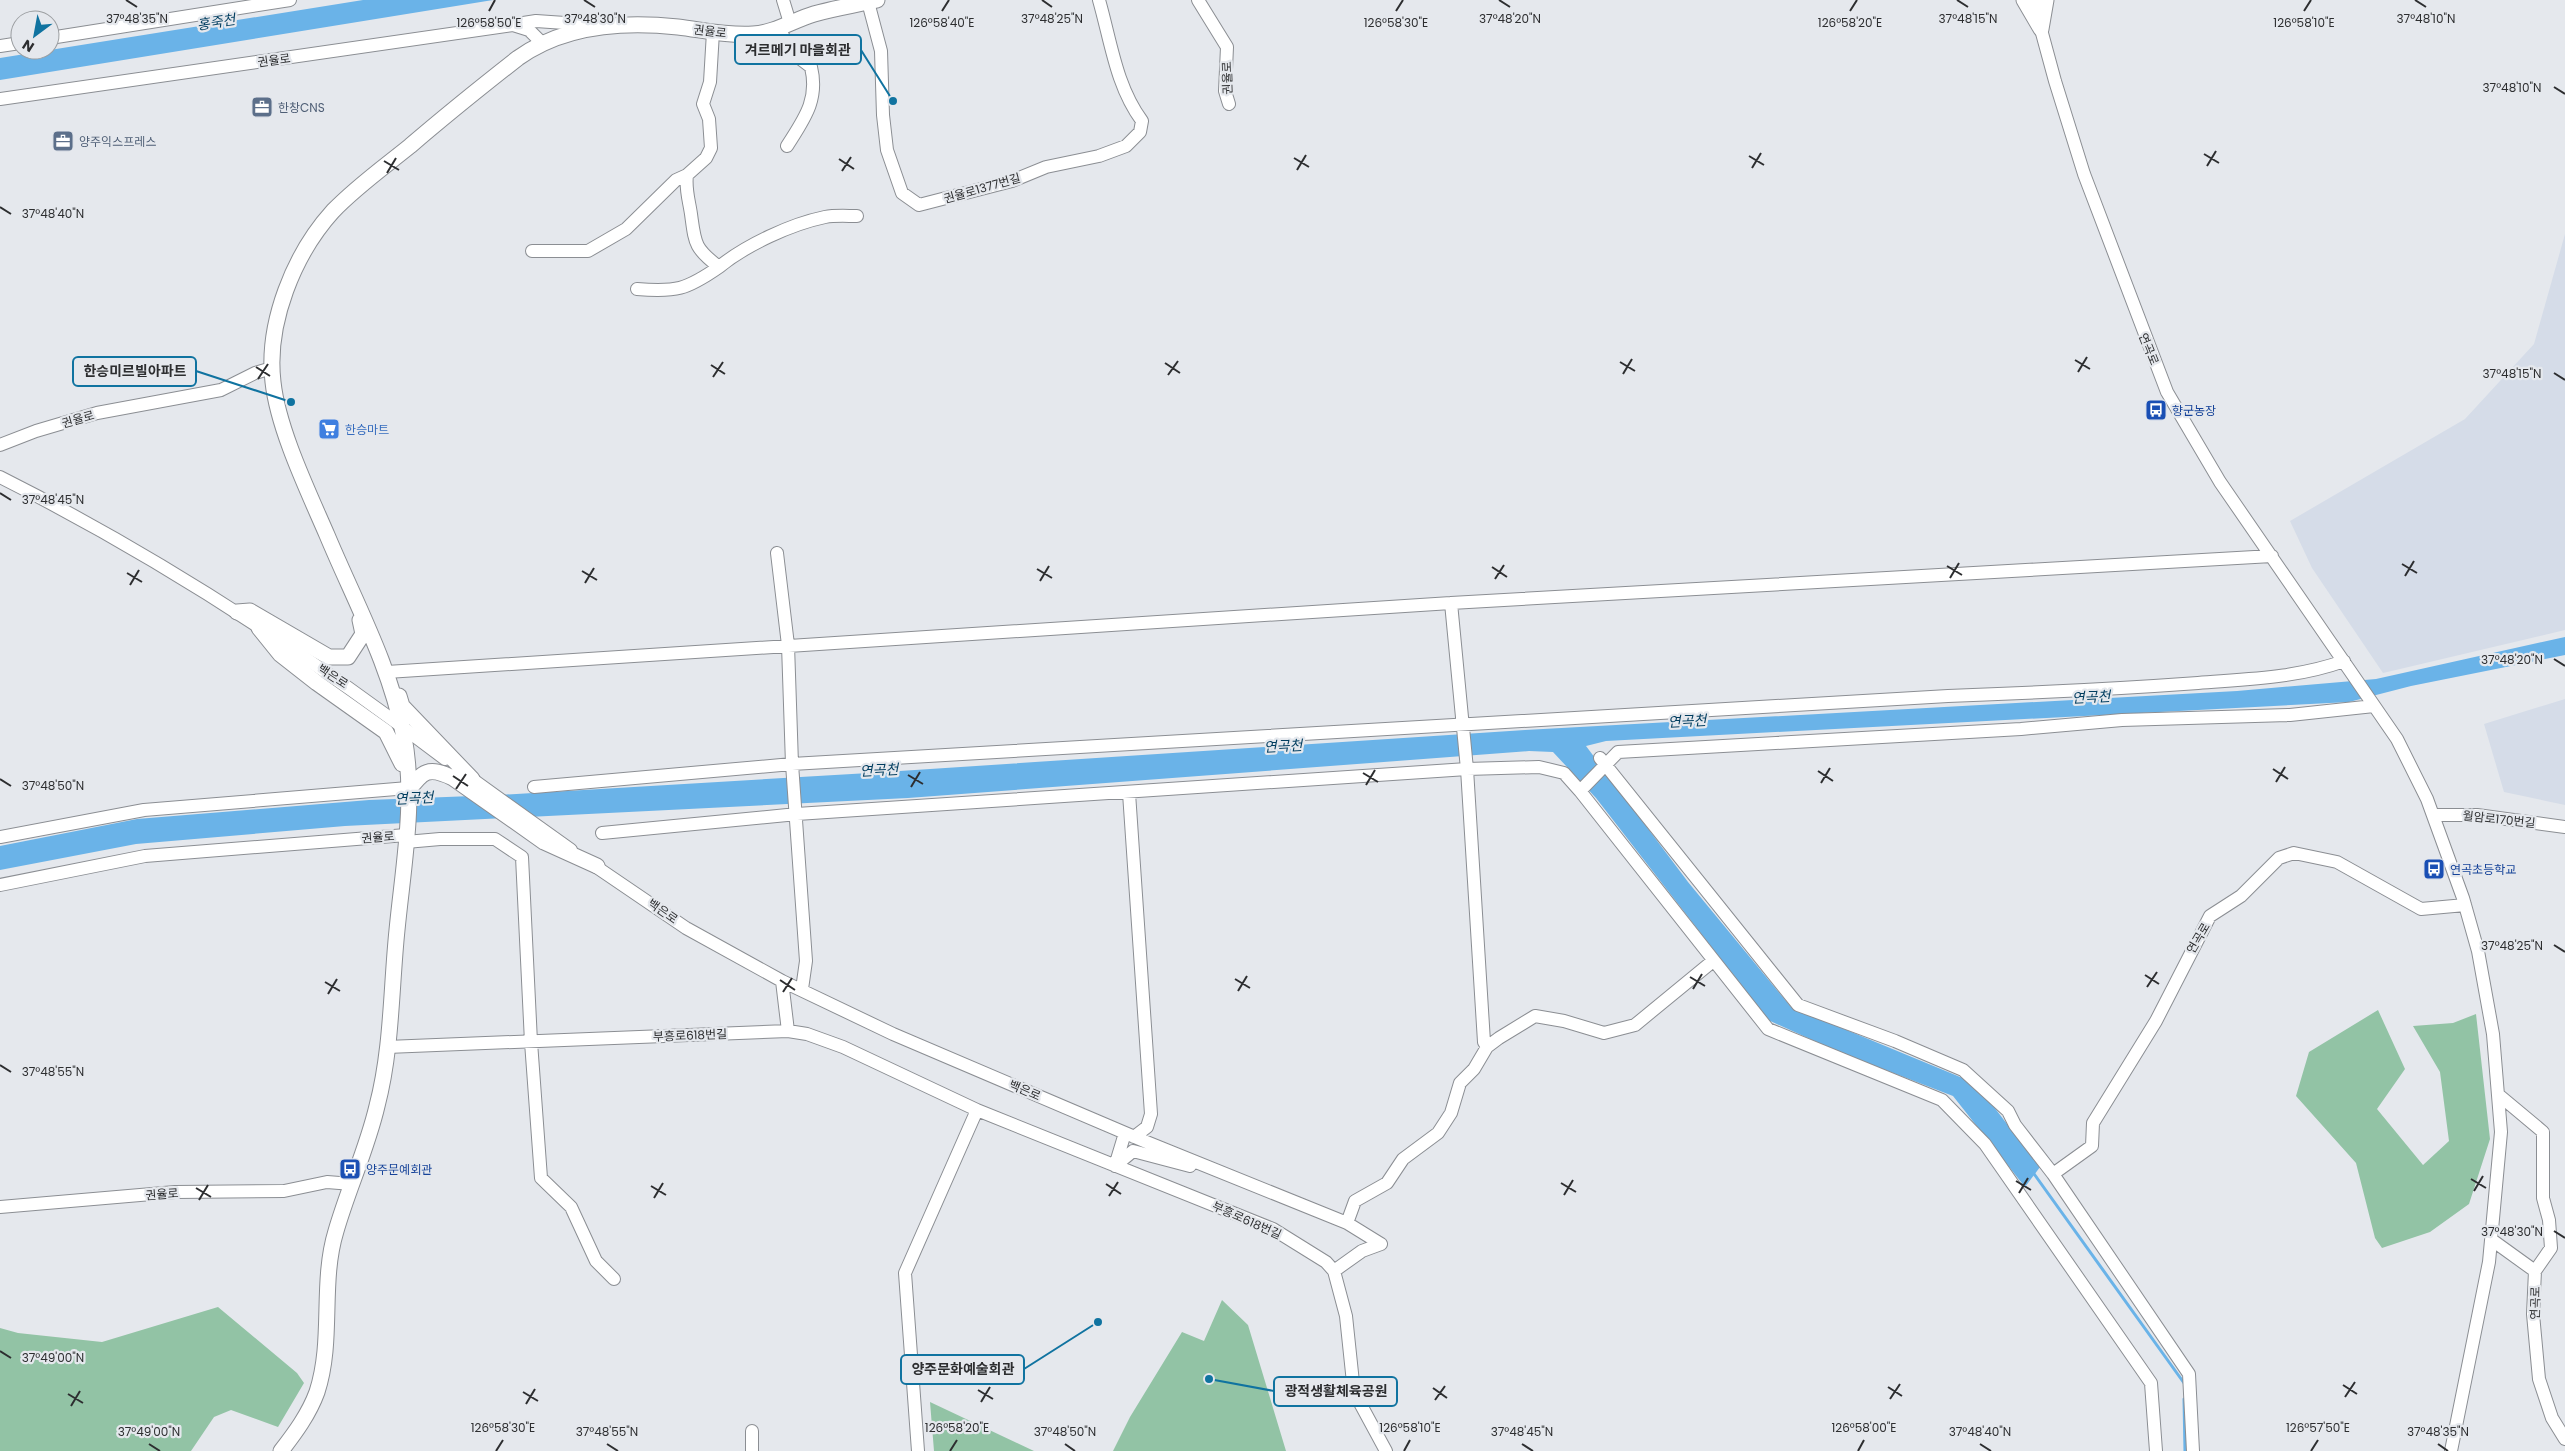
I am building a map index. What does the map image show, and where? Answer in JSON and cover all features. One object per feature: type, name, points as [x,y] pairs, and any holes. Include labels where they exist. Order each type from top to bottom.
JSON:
[{"type":"main road","points":[[2024,0],[2041,29]]},
{"type":"main road","points":[[2041,29],[2046,0]]},
{"type":"main road","name":"권율로","points":[[408,788],[400,724],[390,672],[336,556],[283,424],[274,393],[273,346],[283,301],[299,263],[326,221],[346,199],[518,58],[542,43],[599,26],[674,26],[713,32],[752,34],[816,14],[873,1]]},
{"type":"main road","points":[[237,612],[250,611],[330,657],[348,657],[360,642],[363,634],[336,556]]},
{"type":"main road","points":[[259,628],[280,654],[316,683],[386,732],[396,748],[408,788],[406,839]]},
{"type":"main road","points":[[390,672],[402,706],[469,784]]},
{"type":"main road","points":[[408,788],[419,777],[430,771],[439,771],[469,784],[547,838],[597,866]]},
{"type":"main road","name":"권율로","points":[[281,1451],[302,1422],[318,1389],[325,1351],[332,1251],[337,1227],[378,1106],[388,1047],[406,839]]},
{"type":"street","points":[[60,36],[290,0]]},
{"type":"street","points":[[783,0],[784,25],[790,51],[811,68],[815,87],[808,113],[787,146]]},
{"type":"street","name":"권율로1377번길","points":[[873,1],[881,51],[883,115],[887,150],[902,193],[919,205],[1012,181],[1046,167],[1099,156],[1126,146],[1140,132],[1142,121],[1130,105],[1124,90],[1099,0]]},
{"type":"street","name":"권율로","points":[[1198,0],[1227,47],[1225,91],[1229,104]]},
{"type":"street","name":"연곡로","points":[[2034,0],[2055,81],[2086,182],[2167,392],[2220,482],[2374,706]]},
{"type":"street","name":"권율로","points":[[0,100],[536,21],[599,26]]},
{"type":"street","points":[[513,25],[529,30],[542,43]]},
{"type":"street","points":[[532,251],[588,251],[626,229],[676,180],[687,175],[706,158],[711,148],[709,119],[703,104],[710,82],[713,32]]},
{"type":"street","points":[[687,175],[685,188],[692,236],[705,256],[719,267]]},
{"type":"street","points":[[637,289],[670,291],[689,286],[719,267],[736,253],[781,232],[826,216],[856,216]]},
{"type":"street","name":"권율로","points":[[0,445],[36,431],[97,413],[221,390],[255,373],[272,368]]},
{"type":"street","name":"백은로","points":[[0,477],[56,506],[237,612],[400,724],[469,784],[484,788],[547,838]]},
{"type":"street","points":[[777,553],[788,645],[792,764],[806,960],[802,990]]},
{"type":"street","points":[[390,672],[1451,603],[2272,556]]},
{"type":"street","points":[[1451,603],[1466,769],[1484,1042],[1487,1047]]},
{"type":"street","points":[[534,787],[792,764],[1939,697],[2107,690],[2286,676],[2316,671],[2344,661]]},
{"type":"street","points":[[1580,791],[1604,761],[1618,752],[2021,729],[2122,720],[2290,715],[2374,706],[2397,739],[2433,814],[2465,905],[2484,983],[2500,1096],[2500,1168],[2492,1240],[2451,1451]]},
{"type":"street","points":[[1604,761],[1798,1005],[1895,1041],[1963,1070],[2008,1111],[2015,1125],[2053,1174],[2189,1374],[2193,1451]]},
{"type":"street","points":[[602,833],[797,814],[1466,769],[1539,766],[1564,774],[1580,791],[1768,1029],[1942,1100],[1985,1144],[2151,1383],[2156,1451]]},
{"type":"street","points":[[0,837],[144,810],[408,788]]},
{"type":"street","points":[[1115,1166],[1130,1135],[1147,1127],[1151,1114],[1129,793]]},
{"type":"street","name":"월암로170번길","points":[[2433,814],[2477,816],[2565,827]]},
{"type":"street","points":[[406,839],[495,839],[522,858],[531,1042],[541,1178],[571,1207],[596,1261],[614,1279]]},
{"type":"street","name":"권율로","points":[[0,885],[145,856],[406,839]]},
{"type":"street","name":"연곡로","points":[[2053,1174],[2092,1146],[2093,1124],[2156,1021],[2210,916],[2241,896],[2279,858],[2294,854],[2337,862],[2421,909],[2465,905]]},
{"type":"street","name":"백은로","points":[[597,866],[686,928],[782,981],[893,1034],[1130,1135],[1347,1223],[1381,1244],[1362,1251],[1334,1271]]},
{"type":"street","points":[[1347,1223],[1355,1201],[1387,1183],[1403,1159],[1438,1133],[1450,1113],[1460,1083],[1474,1069],[1487,1047],[1534,1016],[1564,1021],[1604,1033],[1634,1025],[1713,961]]},
{"type":"street","points":[[782,981],[788,1031]]},
{"type":"street","name":"부흥로618번길","points":[[388,1047],[788,1031],[807,1034],[843,1047],[977,1110],[1273,1229],[1326,1262],[1334,1271]]},
{"type":"street","name":"연곡로","points":[[2500,1096],[2543,1132],[2543,1198],[2549,1220],[2551,1248],[2535,1271],[2534,1314],[2539,1379],[2552,1418],[2565,1439]]},
{"type":"street","points":[[918,1451],[905,1273],[977,1110]]},
{"type":"street","points":[[1115,1166],[1133,1151],[1233,1176]]},
{"type":"street","name":"권율로","points":[[0,1207],[175,1192],[284,1191],[327,1182],[352,1184]]},
{"type":"street","points":[[2492,1240],[2535,1271]]},
{"type":"street","points":[[1334,1271],[1346,1316],[1354,1392],[1386,1451]]},
{"type":"street","points":[[752,1431],[752,1451]]},
{"type":"shaded area","points":[[2565,234],[2565,630],[2383,673],[2312,568],[2290,521],[2465,419],[2534,344]]},
{"type":"shaded area","points":[[2565,699],[2565,805],[2504,792],[2484,724]]},
{"type":"green space","points":[[2378,1010],[2405,1069],[2377,1109],[2423,1165],[2449,1141],[2440,1072],[2413,1026],[2453,1023],[2476,1014],[2490,1139],[2469,1204],[2430,1232],[2382,1248],[2375,1238],[2356,1163],[2296,1096],[2309,1052]]},
{"type":"green space","points":[[1222,1300],[1248,1325],[1286,1451],[1113,1451],[1130,1417],[1182,1332],[1204,1341]]},
{"type":"green space","points":[[218,1307],[297,1373],[304,1383],[278,1427],[231,1410],[214,1417],[191,1451],[0,1451],[0,1328],[18,1333],[102,1342]]},
{"type":"green space","points":[[930,1402],[1034,1451],[934,1451]]},
{"type":"water","points":[[363,0],[493,0],[0,80],[0,58],[10,56],[10,60],[60,60],[60,48]]},
{"type":"water","name":"연곡천","points":[[2565,637],[2565,655],[2411,686],[2349,702],[1606,741],[1586,746],[1688,882],[1791,1007],[1965,1079],[1994,1107],[2040,1167],[2025,1187],[1953,1096],[1839,1052],[1768,1020],[1596,798],[1553,752],[1529,751],[908,798],[345,826],[136,844],[0,870],[0,846],[137,819],[369,800],[498,795],[869,773],[1525,730],[2237,691],[2376,679]]},
{"type":"waterway","points":[[2032,1171],[2184,1383]]},
{"type":"waterway","points":[[2184,1399],[2185,1451]]},
{"type":"place","name":"겨르메기 마을회관","points":[[893,101]]},
{"type":"place","name":"한창CNS","points":[[262,107]]},
{"type":"place","name":"양주익스프레스","points":[[63,141]]},
{"type":"place","name":"한승미르빌아파트","points":[[291,402]]},
{"type":"place","name":"향군농장","points":[[2156,410]]},
{"type":"place","name":"한승마트","points":[[329,429]]},
{"type":"place","name":"연곡초등학교","points":[[2434,869]]},
{"type":"place","name":"양주문예회관","points":[[350,1169]]},
{"type":"place","name":"양주문화예술회관","points":[[1098,1322]]},
{"type":"place","name":"광적생활체육공원","points":[[1209,1379]]},
{"type":"water label","name":"홍죽천","points":[[216,22]]}]
